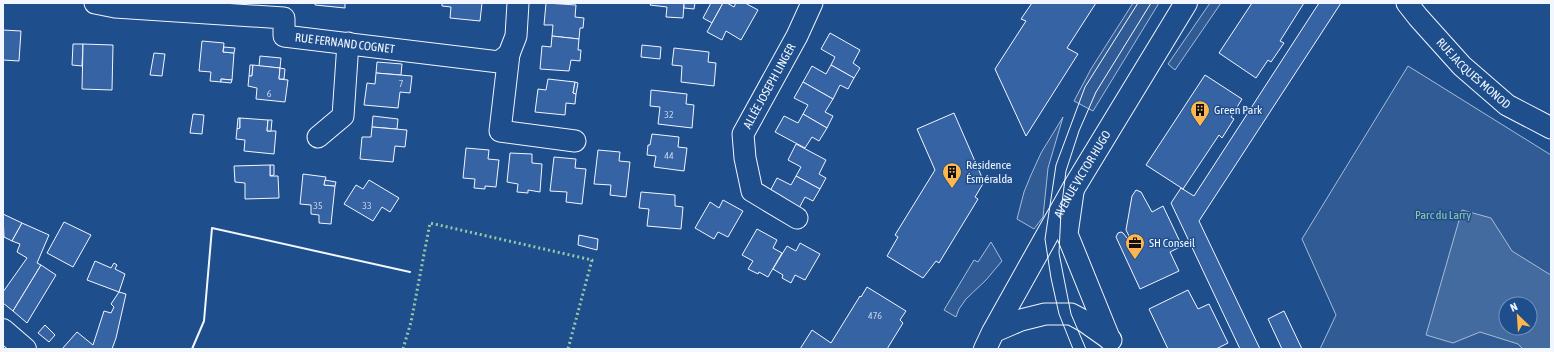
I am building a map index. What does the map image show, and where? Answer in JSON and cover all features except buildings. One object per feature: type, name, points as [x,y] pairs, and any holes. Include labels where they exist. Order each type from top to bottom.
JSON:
[{"type":"main road","name":"AVENUE VICTOR HUGO","points":[[989,340],[1074,189],[1186,3]]},
{"type":"main road","points":[[3,330],[25,349]]},
{"type":"street","name":"RUE FERNAND COGNET","points":[[96,3],[116,7],[285,10],[284,36],[499,62],[509,54]]},
{"type":"street","points":[[518,3],[516,36],[509,54],[500,131],[575,142]]},
{"type":"street","name":"ALLÉE JOSEPH LINGER","points":[[797,218],[752,192],[745,158],[743,134],[797,36],[812,3]]},
{"type":"street","name":"RUE JACQUES MONOD","points":[[1407,3],[1462,66],[1507,104],[1551,128]]},
{"type":"street","points":[[318,137],[343,116],[348,43]]},
{"type":"street","points":[[1074,189],[1067,234],[1113,344]]},
{"type":"street","points":[[989,340],[1021,320],[1045,314],[1071,314],[1084,320],[1113,344]]},
{"type":"shaded area","points":[[1133,3],[1159,3],[1093,111],[1074,101],[1091,69]]},
{"type":"shaded area","points":[[1210,3],[1221,3],[1175,70],[1168,64]]},
{"type":"shaded area","name":"Parc du Larry","points":[[1408,66],[1551,155],[1551,349],[1320,349],[1336,315],[1302,239]]},
{"type":"shaded area","points":[[1063,117],[1048,168],[1043,217],[1034,229],[1017,219],[1024,192],[1031,175],[1041,153]]},
{"type":"shaded area","points":[[1462,210],[1491,218],[1512,251],[1551,274],[1551,349],[1523,349],[1518,344],[1480,332],[1453,343],[1426,335]]},
{"type":"shaded area","points":[[991,242],[1002,261],[986,280],[966,299],[959,309],[956,317],[944,310],[974,260],[978,262]]},
{"type":"tram line","points":[[1073,349],[1059,314],[1051,278],[1045,239],[1056,165],[1085,87],[1138,3]]},
{"type":"tram line","points":[[1086,349],[1071,314],[1059,253],[1061,211],[1066,171],[1079,131],[1096,92],[1151,3]]},
{"type":"hedge","points":[[403,349],[411,322],[430,223],[592,260],[568,349]]},
{"type":"wall","points":[[192,349],[204,321],[212,228],[410,272]]},
{"type":"place","name":"Green Park","points":[[1200,127]]},
{"type":"place","name":"Résidence Ésméralda","points":[[952,189]]},
{"type":"place","name":"SH Conseil","points":[[1135,260]]}]
